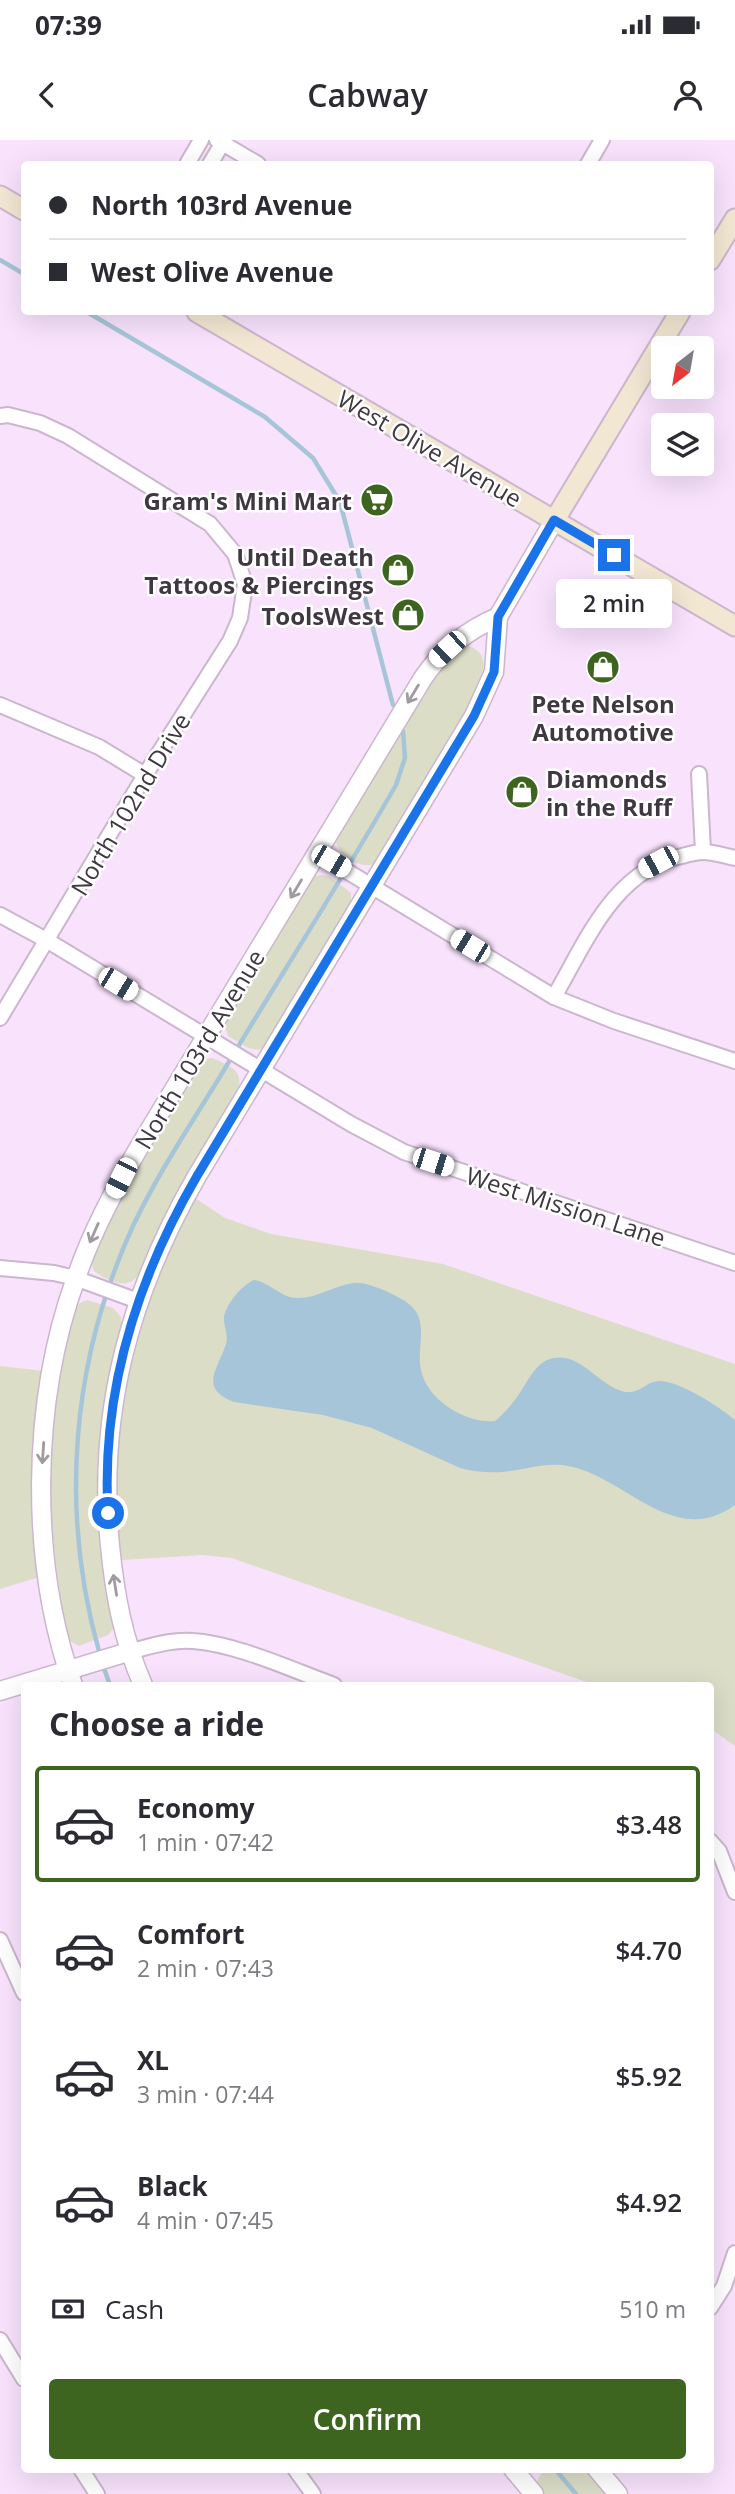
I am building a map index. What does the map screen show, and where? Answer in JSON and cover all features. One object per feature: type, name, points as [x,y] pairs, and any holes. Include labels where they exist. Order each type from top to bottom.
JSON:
[{"type":"main road","points":[[0,196],[21,208]]},
{"type":"main road","points":[[714,253],[735,219]]},
{"type":"main road","name":"West Olive Avenue","points":[[202,315],[735,626]]},
{"type":"main road","name":"North 103rd Avenue","points":[[554,520],[678,315]]},
{"type":"street","points":[[189,161],[201,140]]},
{"type":"street","points":[[590,161],[602,140]]},
{"type":"street","points":[[211,161],[220,142],[253,161]]},
{"type":"street","name":"North 102nd Drive","points":[[0,416],[8,415],[40,423],[68,436],[210,524],[235,554],[245,584],[240,618],[230,641],[145,775],[0,1018]]},
{"type":"street","name":"North 103rd Avenue","points":[[142,1682],[128,1652],[112,1568],[107,1448],[115,1386],[150,1267],[181,1203],[486,692],[494,672],[498,617],[554,520]]},
{"type":"street","name":"North 103rd Avenue","points":[[71,1678],[47,1576],[42,1471],[55,1353],[75,1278],[121,1178],[435,660],[480,625],[498,617]]},
{"type":"street","points":[[0,705],[99,747],[145,775]]},
{"type":"street","points":[[699,774],[703,852]]},
{"type":"street","points":[[554,997],[597,922],[628,883],[658,862],[703,852],[735,858]]},
{"type":"street","points":[[317,853],[554,997],[614,1021],[735,1061]]},
{"type":"street","name":"West Mission Lane","points":[[0,915],[48,941],[351,1124],[404,1152],[735,1263]]},
{"type":"street","points":[[0,1268],[54,1273],[75,1278],[138,1301]]},
{"type":"street","points":[[49,1682],[71,1678],[128,1652],[190,1640],[231,1648],[326,1682]]},
{"type":"street","points":[[0,1691],[21,1687]]},
{"type":"street","points":[[714,1845],[719,1851],[735,1892]]},
{"type":"street","points":[[0,1940],[21,1986]]},
{"type":"street","points":[[714,2302],[724,2286],[735,2253]]},
{"type":"street","points":[[0,2340],[21,2374]]},
{"type":"street","points":[[83,2473],[97,2494]]},
{"type":"street","points":[[298,2473],[313,2494]]},
{"type":"street","points":[[522,2473],[534,2494]]},
{"type":"street","points":[[600,2473],[618,2494]]},
{"type":"green space","points":[[469,646],[482,657],[484,667],[481,685],[377,863],[364,865],[351,860],[340,850],[335,838],[432,673],[459,649]]},
{"type":"green space","points":[[313,876],[330,877],[351,893],[351,905],[266,1045],[259,1050],[248,1048],[228,1036],[224,1023]]},
{"type":"green space","points":[[212,1058],[226,1064],[238,1075],[237,1095],[166,1215],[137,1277],[127,1283],[110,1280],[94,1271],[91,1261],[119,1198],[198,1065],[205,1059]]},
{"type":"green space","points":[[195,1198],[225,1218],[271,1234],[443,1264],[735,1364],[735,1746],[714,1731],[714,1682],[586,1682],[232,1558],[202,1555],[121,1560],[117,1510],[120,1417],[139,1330],[153,1287]]},
{"type":"green space","points":[[87,1300],[113,1308],[121,1317],[121,1325],[103,1413],[97,1467],[100,1537],[113,1629],[108,1635],[79,1646],[70,1641],[67,1635],[61,1599],[52,1528],[50,1458],[55,1387],[63,1345],[76,1305]]},
{"type":"green space","points":[[0,1366],[43,1371],[34,1474],[39,1577],[0,1589]]},
{"type":"green space","points":[[589,2473],[607,2494],[542,2494],[538,2487],[540,2475]]},
{"type":"water","points":[[254,1280],[292,1298],[313,1296],[347,1284],[367,1284],[409,1304],[421,1326],[420,1362],[425,1381],[439,1400],[472,1419],[495,1421],[512,1404],[538,1367],[557,1357],[576,1362],[610,1386],[626,1392],[636,1391],[659,1381],[687,1389],[735,1420],[735,1505],[712,1517],[689,1519],[668,1514],[584,1470],[562,1465],[503,1472],[460,1468],[372,1428],[323,1415],[234,1402],[223,1397],[216,1391],[214,1377],[227,1341],[225,1312],[235,1296]]},
{"type":"waterway","points":[[0,260],[21,272]]},
{"type":"waterway","points":[[92,315],[265,417],[313,458],[340,502],[393,705]]},
{"type":"waterway","points":[[100,1655],[87,1601],[79,1547],[76,1492],[78,1438],[85,1383],[96,1330],[112,1277],[133,1226],[164,1168],[396,785],[405,758],[403,731]]},
{"type":"waterway","points":[[102,1663],[109,1682]]},
{"type":"waterway","points":[[558,2473],[576,2494]]},
{"type":"place","name":"Gram's Mini Mart","points":[[377,500]]},
{"type":"place","name":"Until Death Tattoos & Piercings","points":[[398,570]]},
{"type":"place","name":"ToolsWest","points":[[408,615]]},
{"type":"place","name":"Pete Nelson Automotive","points":[[603,667]]},
{"type":"place","name":"Diamonds in the Ruff","points":[[522,792]]},
{"type":"route","points":[[108,1513],[107,1448],[115,1386],[138,1301],[150,1267],[171,1223],[474,716],[494,672],[498,617],[554,520],[614,555]]}]
